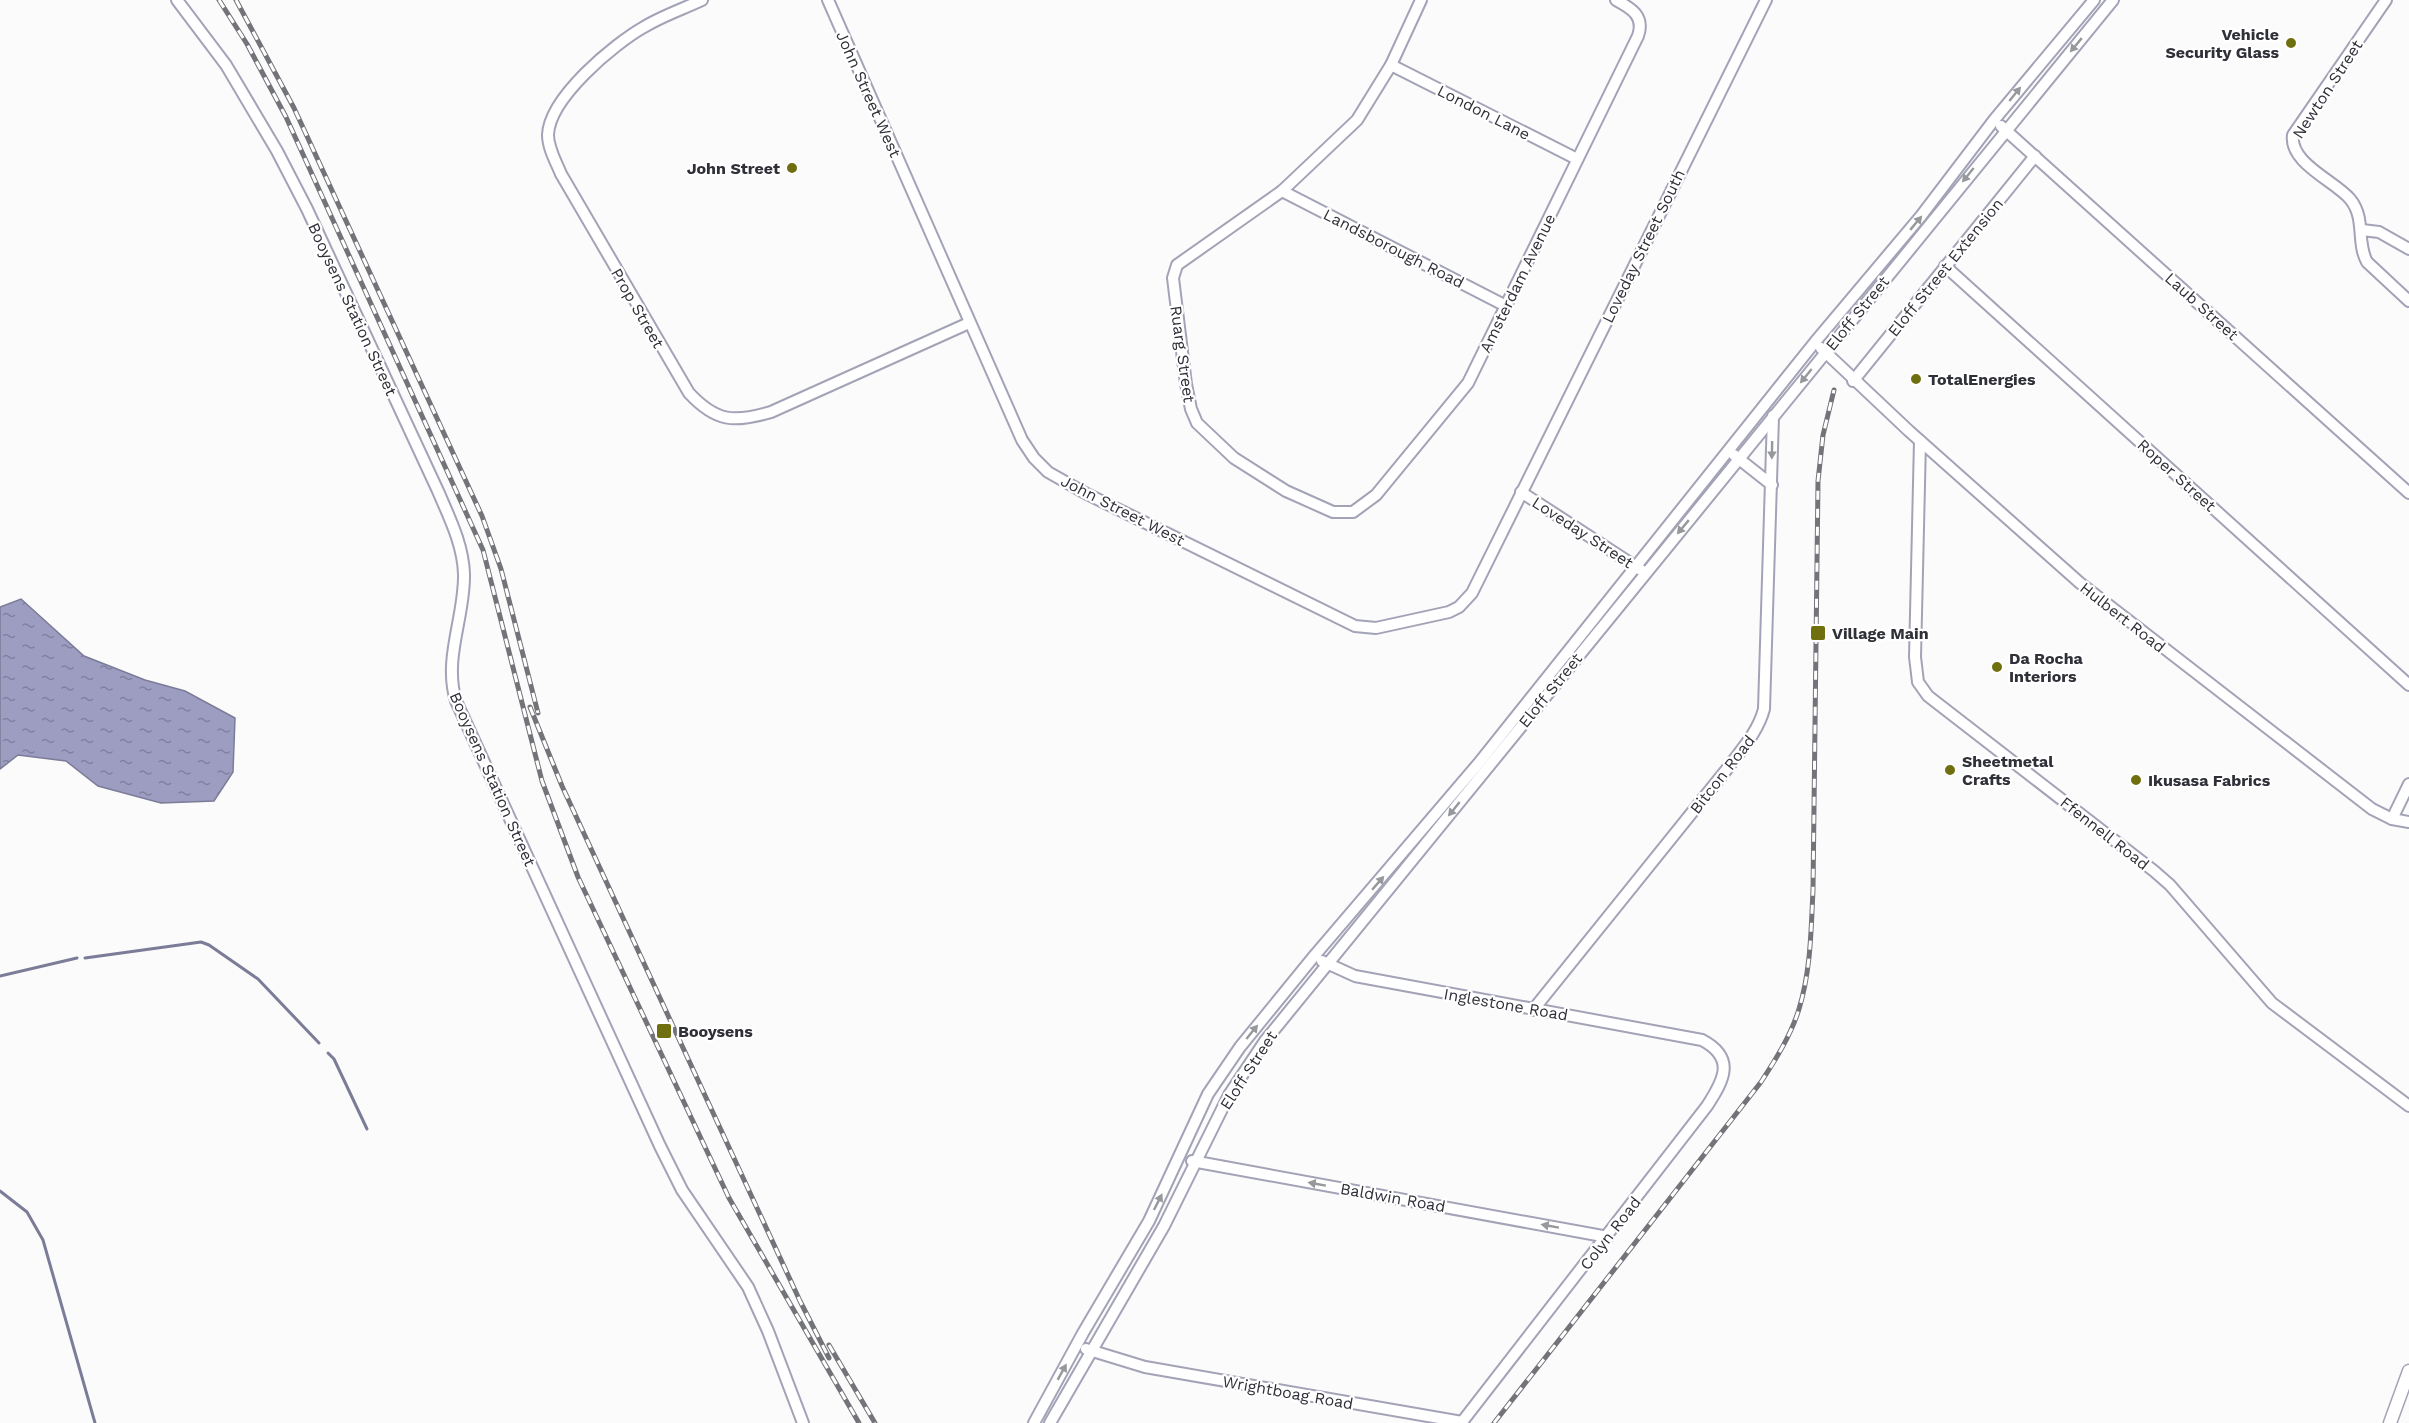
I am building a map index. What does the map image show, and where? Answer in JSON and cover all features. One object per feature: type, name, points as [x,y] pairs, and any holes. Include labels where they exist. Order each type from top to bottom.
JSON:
[{"type":"main road","points":[[2390,1423],[2409,1371]]},
{"type":"street","name":"Booysens Station Street","points":[[177,0],[231,72],[277,151],[307,209],[451,521],[464,573],[463,596],[451,668],[456,701],[660,1146],[682,1190],[724,1249],[755,1302],[803,1423]]},
{"type":"street","name":"Prop Street","points":[[702,0],[641,29],[601,57],[566,95],[554,114],[548,134],[550,150],[561,174],[689,393],[703,408],[716,415],[731,419],[749,418],[771,412],[969,323]]},
{"type":"street","name":"John Street West","points":[[828,0],[1022,440],[1034,458],[1048,472],[1085,493],[1355,626],[1376,628],[1449,612],[1466,601],[1478,583],[1521,492]]},
{"type":"street","points":[[1282,191],[1357,120],[1391,65],[1421,0]]},
{"type":"street","name":"Amsterdam Avenue","points":[[1333,512],[1353,512],[1376,495],[1468,383],[1638,36],[1641,26],[1632,9],[1616,0]]},
{"type":"street","name":"Loveday Street South","points":[[1521,492],[1766,0]]},
{"type":"street","name":"Eloff Street","points":[[1050,1423],[1164,1226],[1242,1073],[1418,843],[1824,354],[1994,120],[2094,0]]},
{"type":"street","name":"Eloff Street","points":[[1496,748],[1635,566],[1730,451],[1812,345],[2005,130],[2113,0]]},
{"type":"street","name":"Newton Street","points":[[2386,0],[2293,135],[2292,143],[2298,155],[2349,198],[2359,215],[2362,230],[2362,254],[2367,262],[2409,301]]},
{"type":"street","name":"London Lane","points":[[1391,65],[1577,159]]},
{"type":"street","name":"Laub Street","points":[[1994,120],[2409,493]]},
{"type":"street","name":"Eloff Street Extension","points":[[1855,381],[2035,156]]},
{"type":"street","name":"Ruarg Street","points":[[1282,191],[1177,265],[1173,278],[1174,294],[1189,400],[1197,423],[1207,435],[1257,474],[1286,491],[1333,512]]},
{"type":"street","name":"Landsborough Road","points":[[1282,191],[1506,306]]},
{"type":"street","points":[[2362,230],[2379,232],[2409,249]]},
{"type":"street","name":"Roper Street","points":[[1945,266],[2409,685]]},
{"type":"street","name":"Hulbert Road","points":[[1812,345],[2080,583],[2372,809],[2392,819],[2409,822]]},
{"type":"street","name":"Bitcon Road","points":[[1533,1010],[1727,769],[1761,720],[1764,709],[1773,416]]},
{"type":"street","name":"Ffennell Road","points":[[1920,441],[1915,657],[1918,682],[1928,696],[2154,871],[2170,885],[2272,1003],[2409,1106]]},
{"type":"street","points":[[1730,451],[1772,485]]},
{"type":"street","name":"Loveday Street","points":[[1521,492],[1645,572]]},
{"type":"street","points":[[2392,819],[2409,784]]},
{"type":"street","name":"Eloff Street","points":[[1034,1423],[1083,1333],[1149,1221],[1208,1094],[1222,1072],[1315,955],[1418,843]]},
{"type":"street","name":"Inglestone Road","points":[[1315,955],[1326,964],[1355,976],[1702,1040]]},
{"type":"street","name":"Colyn Road","points":[[1462,1422],[1608,1237],[1719,1088],[1724,1075],[1724,1063],[1720,1053],[1702,1040]]},
{"type":"street","name":"Baldwin Road","points":[[1178,1162],[1196,1161],[1608,1237]]},
{"type":"street","points":[[1128,1256],[1142,1264]]},
{"type":"street","points":[[1083,1333],[1097,1340],[1115,1359]]},
{"type":"street","name":"Wrightboag Road","points":[[1077,1344],[1115,1359],[1177,1373],[1462,1422]]},
{"type":"water","points":[[21,599],[84,656],[145,680],[185,691],[235,718],[233,772],[214,801],[161,803],[98,786],[66,761],[18,755],[0,769],[0,607]]},
{"type":"waterway","points":[[85,958],[201,942],[209,945],[258,979],[319,1043]]},
{"type":"waterway","points":[[0,976],[77,958]]},
{"type":"waterway","points":[[328,1053],[334,1059],[367,1129]]},
{"type":"waterway","points":[[0,1191],[27,1212],[43,1240],[95,1423]]},
{"type":"railway","points":[[219,0],[247,44],[286,117],[483,550],[542,781],[578,877],[729,1198],[859,1423]]},
{"type":"railway","points":[[236,0],[294,108],[482,516],[501,569],[538,713]]},
{"type":"railway","points":[[1494,1423],[1761,1082],[1778,1056],[1796,1019],[1808,964],[1813,890],[1818,481],[1823,435],[1834,390]]},
{"type":"railway","points":[[530,707],[562,786],[800,1301],[829,1358]]},
{"type":"railway","points":[[829,1345],[875,1423]]},
{"type":"place","name":"Vehicle Security Glass","points":[[2291,43]]},
{"type":"place","name":"John Street","points":[[792,168]]},
{"type":"place","name":"TotalEnergies","points":[[1916,379]]},
{"type":"place","name":"Village Main","points":[[1818,633]]},
{"type":"place","name":"Da Rocha Interiors","points":[[1997,667]]},
{"type":"place","name":"Sheetmetal Crafts","points":[[1950,770]]},
{"type":"place","name":"Ikusasa Fabrics","points":[[2136,780]]},
{"type":"place","name":"Booysens","points":[[664,1031]]}]
